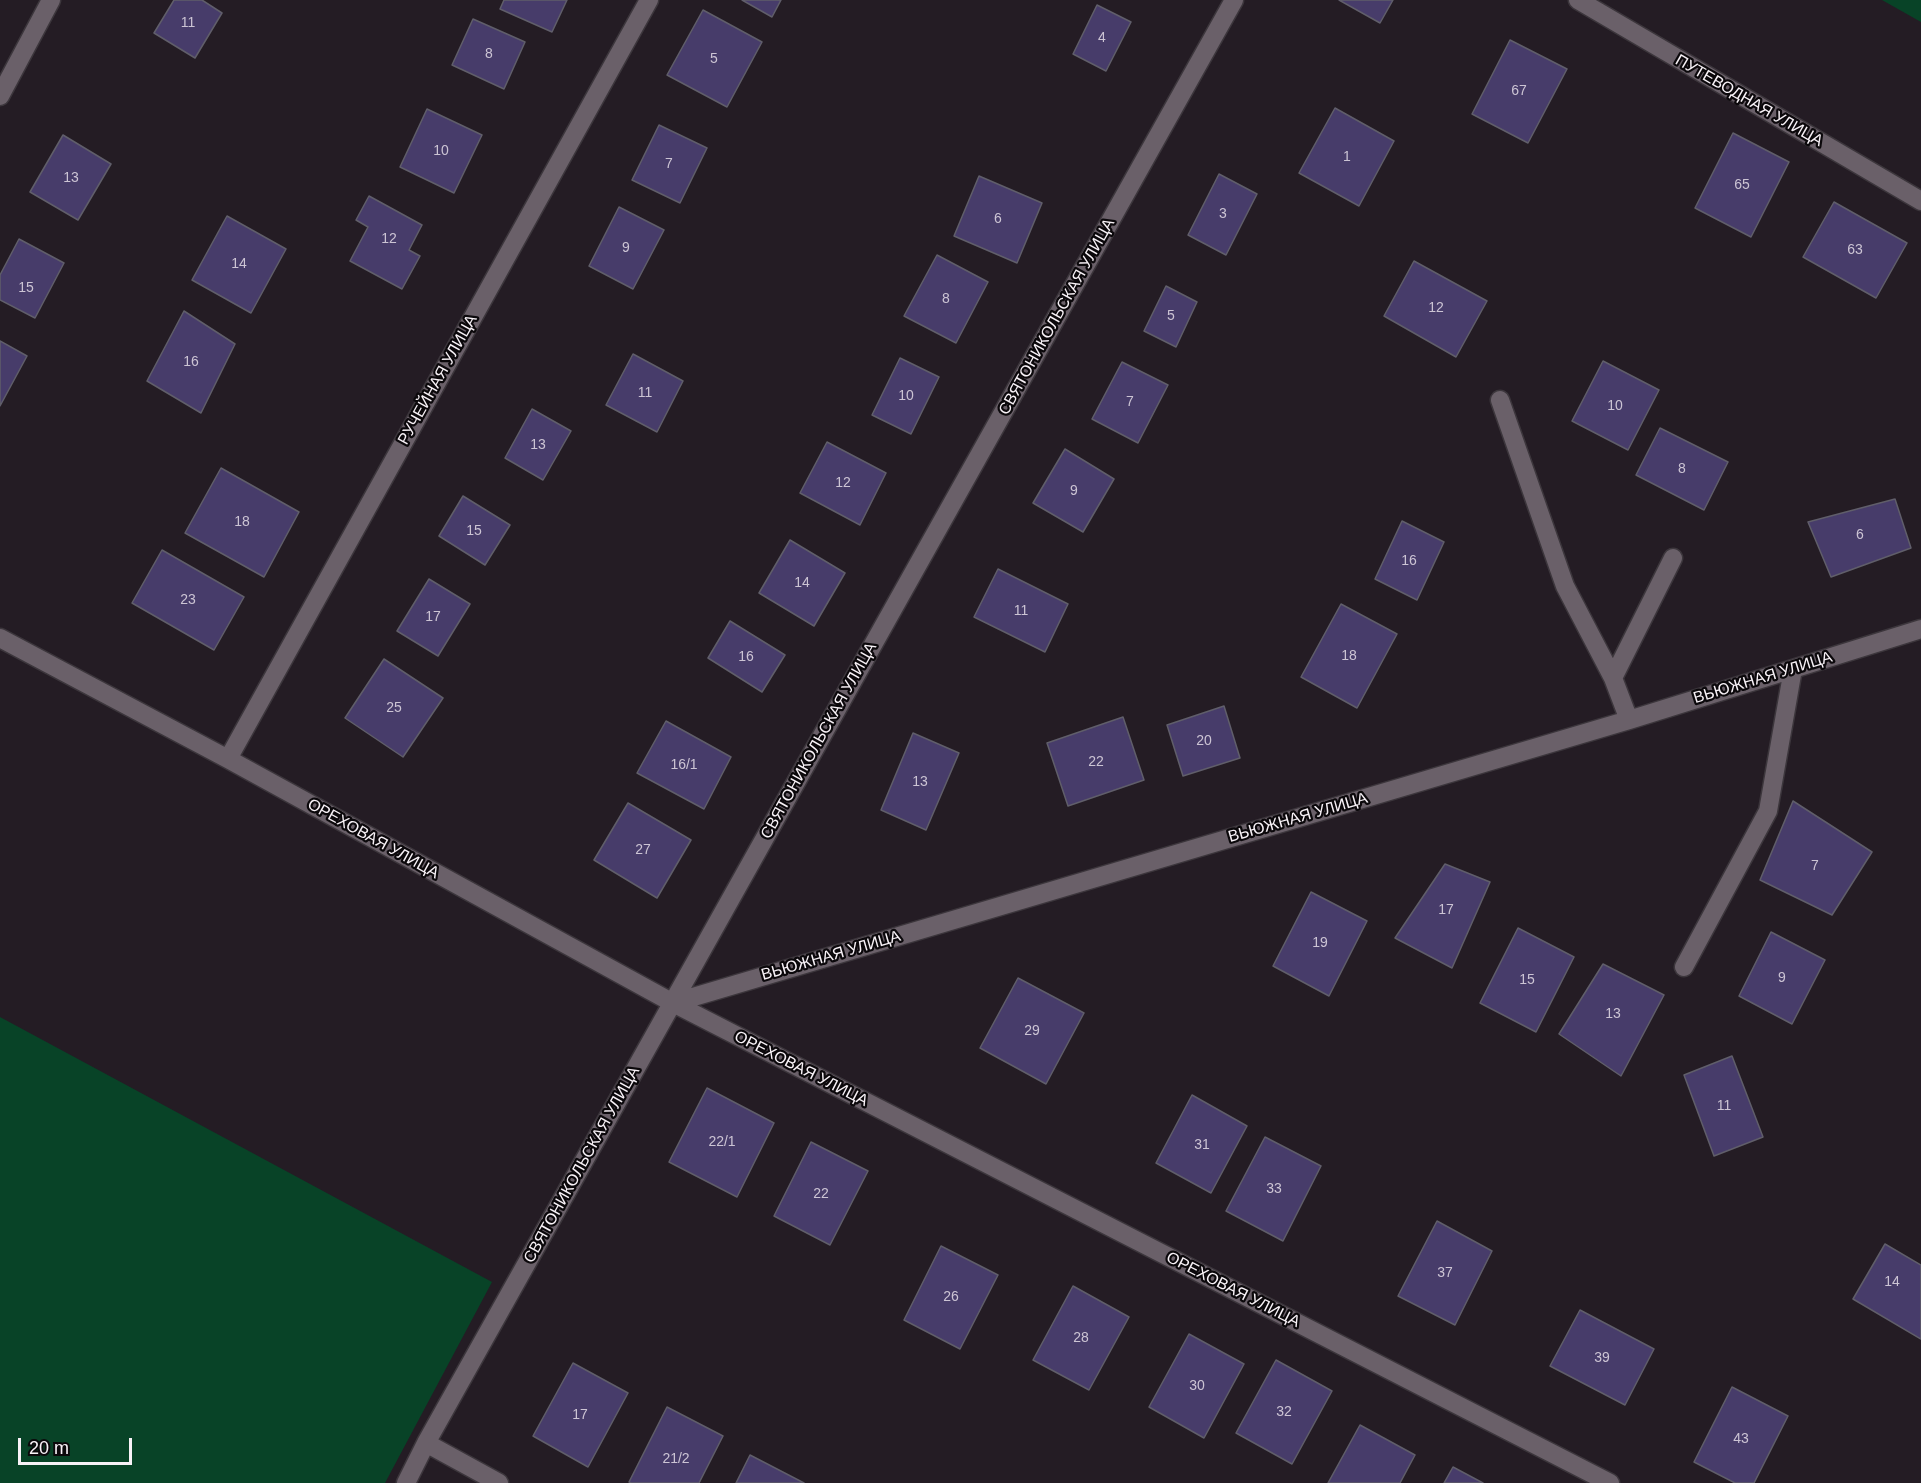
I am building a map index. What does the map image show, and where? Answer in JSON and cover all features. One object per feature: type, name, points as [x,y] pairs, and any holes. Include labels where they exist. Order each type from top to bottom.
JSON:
[{"type":"street","points":[[0,96],[51,0]]},
{"type":"street","name":"РУЧЕЙНАЯ УЛИЦА","points":[[228,759],[649,0]]},
{"type":"street","name":"СВЯТОНИКОЛЬСКАЯ УЛИЦА","points":[[406,1483],[426,1443],[1234,0]]},
{"type":"street","name":"ПУТЕВОДНАЯ УЛИЦА","points":[[1578,0],[1921,201]]},
{"type":"street","points":[[1500,400],[1565,586],[1613,678],[1629,720]]},
{"type":"street","points":[[1613,678],[1673,558]]},
{"type":"street","name":"ВЬЮЖНАЯ УЛИЦА","points":[[673,1003],[1629,720],[1921,629]]},
{"type":"street","name":"ОРЕХОВАЯ УЛИЦА","points":[[0,638],[228,759],[673,1003],[1610,1483]]},
{"type":"street","points":[[1684,968],[1768,811],[1793,669]]},
{"type":"street","points":[[426,1443],[499,1483]]},
{"type":"green space","points":[[1882,0],[1921,0],[1921,22]]},
{"type":"green space","points":[[0,1017],[492,1282],[385,1483],[0,1483]]},
{"type":"building","points":[[174,0],[202,0],[222,13],[195,58],[154,33]]},
{"type":"building","points":[[504,0],[567,0],[552,32],[500,9]]},
{"type":"building","points":[[742,0],[781,0],[772,17]]},
{"type":"building","points":[[1339,0],[1393,0],[1380,23]]},
{"type":"building","points":[[1097,5],[1131,22],[1106,71],[1073,54]]},
{"type":"building","points":[[703,10],[762,42],[727,107],[667,75]]},
{"type":"building","points":[[473,19],[525,42],[504,89],[452,65]]},
{"type":"building","points":[[1510,40],[1567,69],[1528,143],[1472,114]]},
{"type":"building","points":[[1335,108],[1394,141],[1359,206],[1299,173]]},
{"type":"building","points":[[427,109],[482,135],[454,193],[400,167]]},
{"type":"building","points":[[659,125],[707,148],[680,203],[632,180]]},
{"type":"building","points":[[1733,133],[1789,162],[1751,237],[1695,208]]},
{"type":"building","points":[[63,135],[111,164],[78,220],[30,192]]},
{"type":"building","points":[[1219,174],[1257,194],[1226,255],[1188,235]]},
{"type":"building","points":[[979,176],[1042,203],[1017,263],[954,236]]},
{"type":"building","points":[[369,196],[422,225],[409,250],[420,256],[402,289],[350,261],[368,227],[356,220]]},
{"type":"building","points":[[1834,202],[1907,243],[1876,298],[1803,257]]},
{"type":"building","points":[[619,207],[664,230],[633,289],[589,266]]},
{"type":"building","points":[[227,216],[286,249],[251,313],[192,280]]},
{"type":"building","points":[[19,239],[64,263],[35,318],[0,300],[0,275]]},
{"type":"building","points":[[937,255],[988,282],[956,343],[904,316]]},
{"type":"building","points":[[1414,261],[1487,301],[1456,357],[1384,316]]},
{"type":"building","points":[[1166,286],[1197,302],[1176,347],[1144,331]]},
{"type":"building","points":[[184,311],[235,344],[201,413],[147,381]]},
{"type":"building","points":[[0,341],[27,356],[0,406]]},
{"type":"building","points":[[633,354],[683,381],[657,432],[606,405]]},
{"type":"building","points":[[900,358],[939,377],[911,434],[872,415]]},
{"type":"building","points":[[1603,361],[1659,390],[1628,450],[1572,421]]},
{"type":"building","points":[[1122,362],[1168,385],[1138,443],[1092,419]]},
{"type":"building","points":[[532,409],[571,431],[543,480],[505,458]]},
{"type":"building","points":[[1660,428],[1728,462],[1704,510],[1636,475]]},
{"type":"building","points":[[827,442],[886,473],[860,525],[800,493]]},
{"type":"building","points":[[1065,449],[1114,479],[1083,532],[1033,503]]},
{"type":"building","points":[[221,468],[299,512],[264,577],[185,533]]},
{"type":"building","points":[[463,496],[510,525],[485,565],[439,536]]},
{"type":"building","points":[[1895,499],[1911,548],[1831,577],[1808,522]]},
{"type":"building","points":[[1402,521],[1444,542],[1417,600],[1375,579]]},
{"type":"building","points":[[790,540],[845,573],[814,626],[759,593]]},
{"type":"building","points":[[162,550],[244,597],[214,650],[132,603]]},
{"type":"building","points":[[998,569],[1068,604],[1045,652],[974,617]]},
{"type":"building","points":[[429,579],[470,604],[438,656],[397,631]]},
{"type":"building","points":[[1341,604],[1397,634],[1357,708],[1301,677]]},
{"type":"building","points":[[730,621],[785,655],[762,692],[708,658]]},
{"type":"building","points":[[384,659],[443,698],[403,757],[345,718]]},
{"type":"building","points":[[1224,706],[1240,758],[1183,776],[1167,725]]},
{"type":"building","points":[[1123,717],[1144,780],[1068,806],[1047,743]]},
{"type":"building","points":[[666,721],[731,757],[704,809],[637,773]]},
{"type":"building","points":[[913,733],[959,753],[926,830],[881,810]]},
{"type":"building","points":[[1793,801],[1872,852],[1832,915],[1760,880]]},
{"type":"building","points":[[628,803],[691,840],[657,898],[594,860]]},
{"type":"building","points":[[1445,864],[1490,882],[1452,968],[1395,938]]},
{"type":"building","points":[[1311,892],[1367,921],[1329,996],[1273,966]]},
{"type":"building","points":[[1518,928],[1574,957],[1536,1032],[1480,1003]]},
{"type":"building","points":[[1771,932],[1825,960],[1792,1024],[1739,996]]},
{"type":"building","points":[[1603,964],[1664,995],[1621,1076],[1559,1034]]},
{"type":"building","points":[[1018,978],[1084,1013],[1046,1084],[980,1048]]},
{"type":"building","points":[[1732,1056],[1763,1137],[1714,1156],[1684,1075]]},
{"type":"building","points":[[707,1088],[774,1123],[737,1197],[669,1162]]},
{"type":"building","points":[[1192,1095],[1247,1126],[1211,1193],[1156,1163]]},
{"type":"building","points":[[1265,1137],[1321,1166],[1283,1241],[1226,1211]]},
{"type":"building","points":[[811,1142],[868,1171],[830,1245],[774,1216]]},
{"type":"building","points":[[1437,1221],[1492,1251],[1455,1325],[1398,1296]]},
{"type":"building","points":[[1885,1244],[1921,1265],[1921,1339],[1853,1299]]},
{"type":"building","points":[[941,1246],[998,1275],[960,1349],[904,1320]]},
{"type":"building","points":[[1073,1286],[1129,1317],[1089,1390],[1033,1360]]},
{"type":"building","points":[[1580,1310],[1654,1349],[1625,1405],[1550,1366]]},
{"type":"building","points":[[1189,1334],[1244,1364],[1204,1438],[1149,1407]]},
{"type":"building","points":[[1276,1360],[1332,1391],[1292,1464],[1236,1433]]},
{"type":"building","points":[[573,1363],[628,1393],[588,1467],[533,1436]]},
{"type":"building","points":[[1732,1387],[1788,1416],[1754,1483],[1735,1483],[1694,1462]]},
{"type":"building","points":[[667,1407],[723,1436],[699,1483],[631,1483],[629,1482]]},
{"type":"building","points":[[1360,1425],[1415,1455],[1400,1483],[1328,1483]]},
{"type":"building","points":[[750,1455],[804,1483],[736,1483]]},
{"type":"building","points":[[1453,1467],[1483,1483],[1444,1483]]}]
